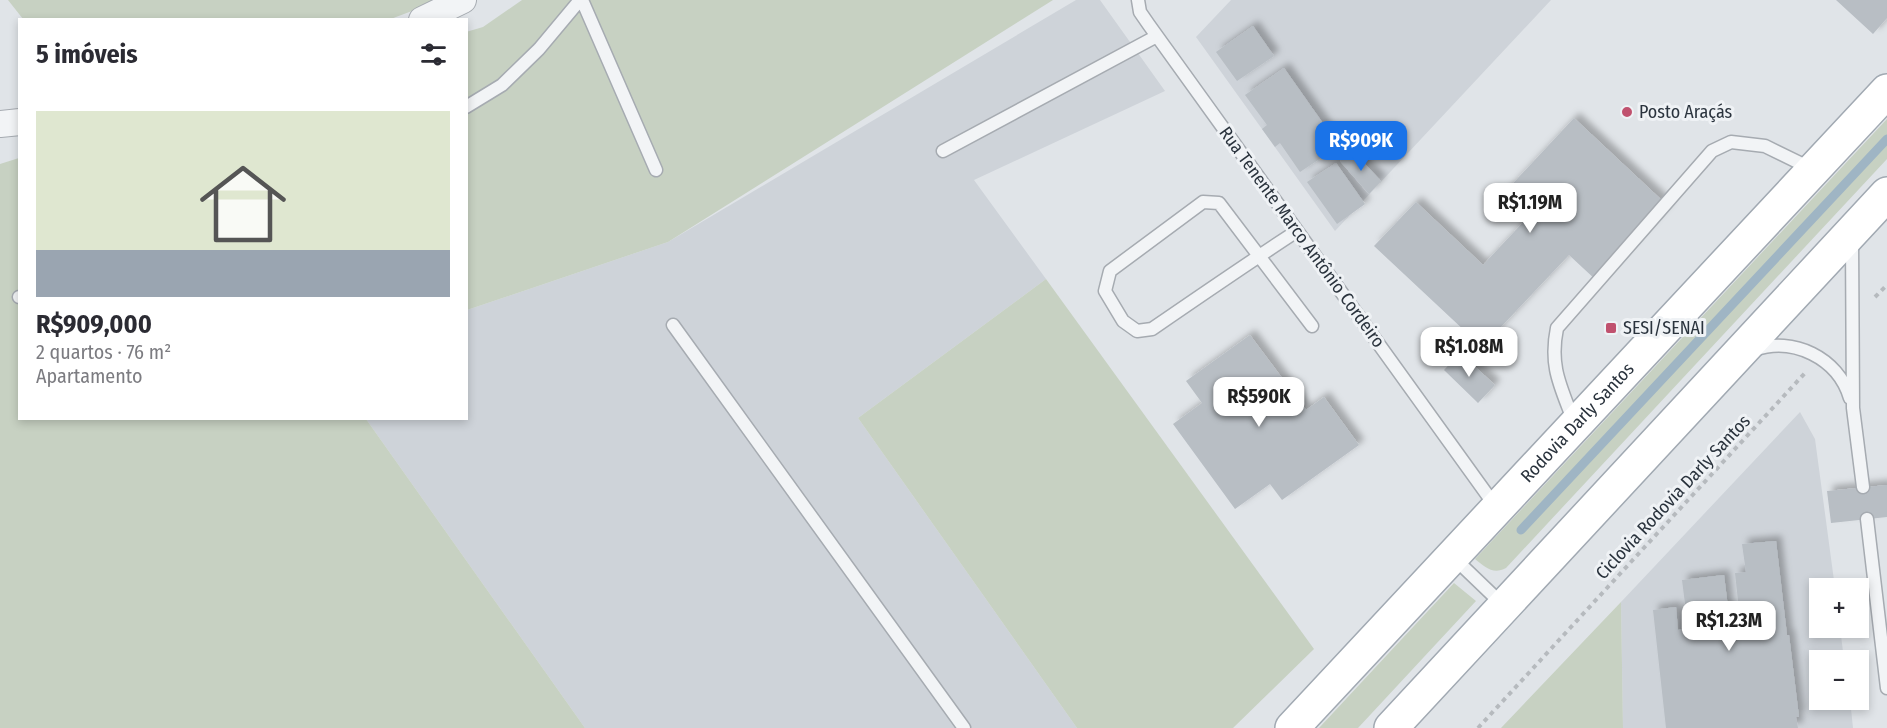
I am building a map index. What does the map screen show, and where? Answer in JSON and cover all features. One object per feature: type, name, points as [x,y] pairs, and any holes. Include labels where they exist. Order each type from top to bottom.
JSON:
[{"type":"main road","name":"Rodovia Darly Santos","points":[[1292,728],[1887,91]]},
{"type":"main road","points":[[1391,728],[1887,194]]},
{"type":"street","points":[[426,18],[463,0]]},
{"type":"street","points":[[0,124],[18,122]]},
{"type":"lane","points":[[468,106],[502,85],[539,49],[581,0],[656,170]]},
{"type":"lane","name":"Rua Tenente Marco Antônio Cordeiro","points":[[1138,0],[1140,12],[1149,25],[1497,508]]},
{"type":"lane","points":[[943,151],[1157,36]]},
{"type":"lane","points":[[1575,424],[1555,373],[1553,348],[1557,328],[1712,151],[1731,142],[1765,146],[1813,169]]},
{"type":"lane","points":[[1298,231],[1260,256],[1152,329],[1137,331],[1122,321],[1105,291],[1110,271],[1203,202],[1219,203],[1260,256],[1312,326]]},
{"type":"lane","points":[[1851,233],[1853,408],[1863,487]]},
{"type":"lane","points":[[673,325],[964,728]]},
{"type":"lane","points":[[1733,360],[1762,347],[1778,345],[1794,347],[1811,353],[1827,362],[1839,375],[1848,390],[1853,408]]},
{"type":"lane","points":[[1867,519],[1887,688]]},
{"type":"lane","points":[[1452,556],[1504,605]]},
{"type":"path","points":[[1852,322],[1887,285]]},
{"type":"path","name":"Ciclovia Rodovia Darly Santos","points":[[1478,728],[1819,358]]},
{"type":"shaded area","points":[[1076,0],[1100,0],[1165,91],[974,180],[1046,279],[858,418],[1077,728],[585,728],[367,420],[468,420],[468,310],[668,242]]},
{"type":"shaded area","points":[[1231,0],[1551,0],[1335,231],[1196,37]]},
{"type":"shaded area","points":[[1800,412],[1815,439],[1834,578],[1809,578],[1809,638],[1841,638],[1843,650],[1809,650],[1809,710],[1851,710],[1853,728],[1623,728],[1621,602]]},
{"type":"green space","points":[[8,0],[433,0],[393,18],[22,18]]},
{"type":"green space","points":[[522,0],[1053,0],[668,242],[468,310],[468,31],[483,27]]},
{"type":"green space","points":[[1887,119],[1887,159],[1506,568],[1493,570],[1475,559]]},
{"type":"green space","points":[[18,158],[18,420],[367,420],[585,728],[0,728],[0,164]]},
{"type":"green space","points":[[1046,279],[1314,649],[1233,728],[1077,728],[858,418]]},
{"type":"green space","points":[[1454,583],[1476,601],[1358,728],[1319,728]]},
{"type":"green space","points":[[1621,602],[1623,728],[1501,728]]},
{"type":"building","points":[[1836,0],[1887,0],[1887,18],[1873,34]]},
{"type":"building","points":[[1253,26],[1274,56],[1237,81],[1216,52]]},
{"type":"building","points":[[1284,68],[1339,146],[1300,172],[1280,143],[1275,147],[1262,129],[1267,125],[1245,95]]},
{"type":"building","points":[[1574,118],[1668,206],[1597,281],[1569,255],[1482,347],[1374,246],[1416,202],[1483,265],[1528,217],[1503,194]]},
{"type":"building","points":[[1352,150],[1381,181],[1369,194],[1340,161]]},
{"type":"building","points":[[1336,163],[1365,204],[1337,224],[1307,182]]},
{"type":"building","points":[[1250,335],[1306,410],[1324,397],[1359,445],[1282,500],[1270,484],[1235,509],[1173,424],[1202,403],[1186,381]]},
{"type":"building","points":[[1460,353],[1495,385],[1478,403],[1444,370]]},
{"type":"building","points":[[1887,485],[1887,517],[1831,523],[1827,491]]},
{"type":"building","points":[[1776,541],[1799,717],[1796,717],[1798,728],[1666,728],[1653,610],[1676,607],[1678,630],[1688,628],[1682,580],[1724,575],[1732,640],[1742,638],[1735,573],[1746,572],[1742,544]]},
{"type":"waterway","points":[[1521,530],[1887,139]]},
{"type":"place","name":"Posto Araçás","points":[[1627,112]]},
{"type":"place","name":"SESI/SENAI","points":[[1611,328]]}]
